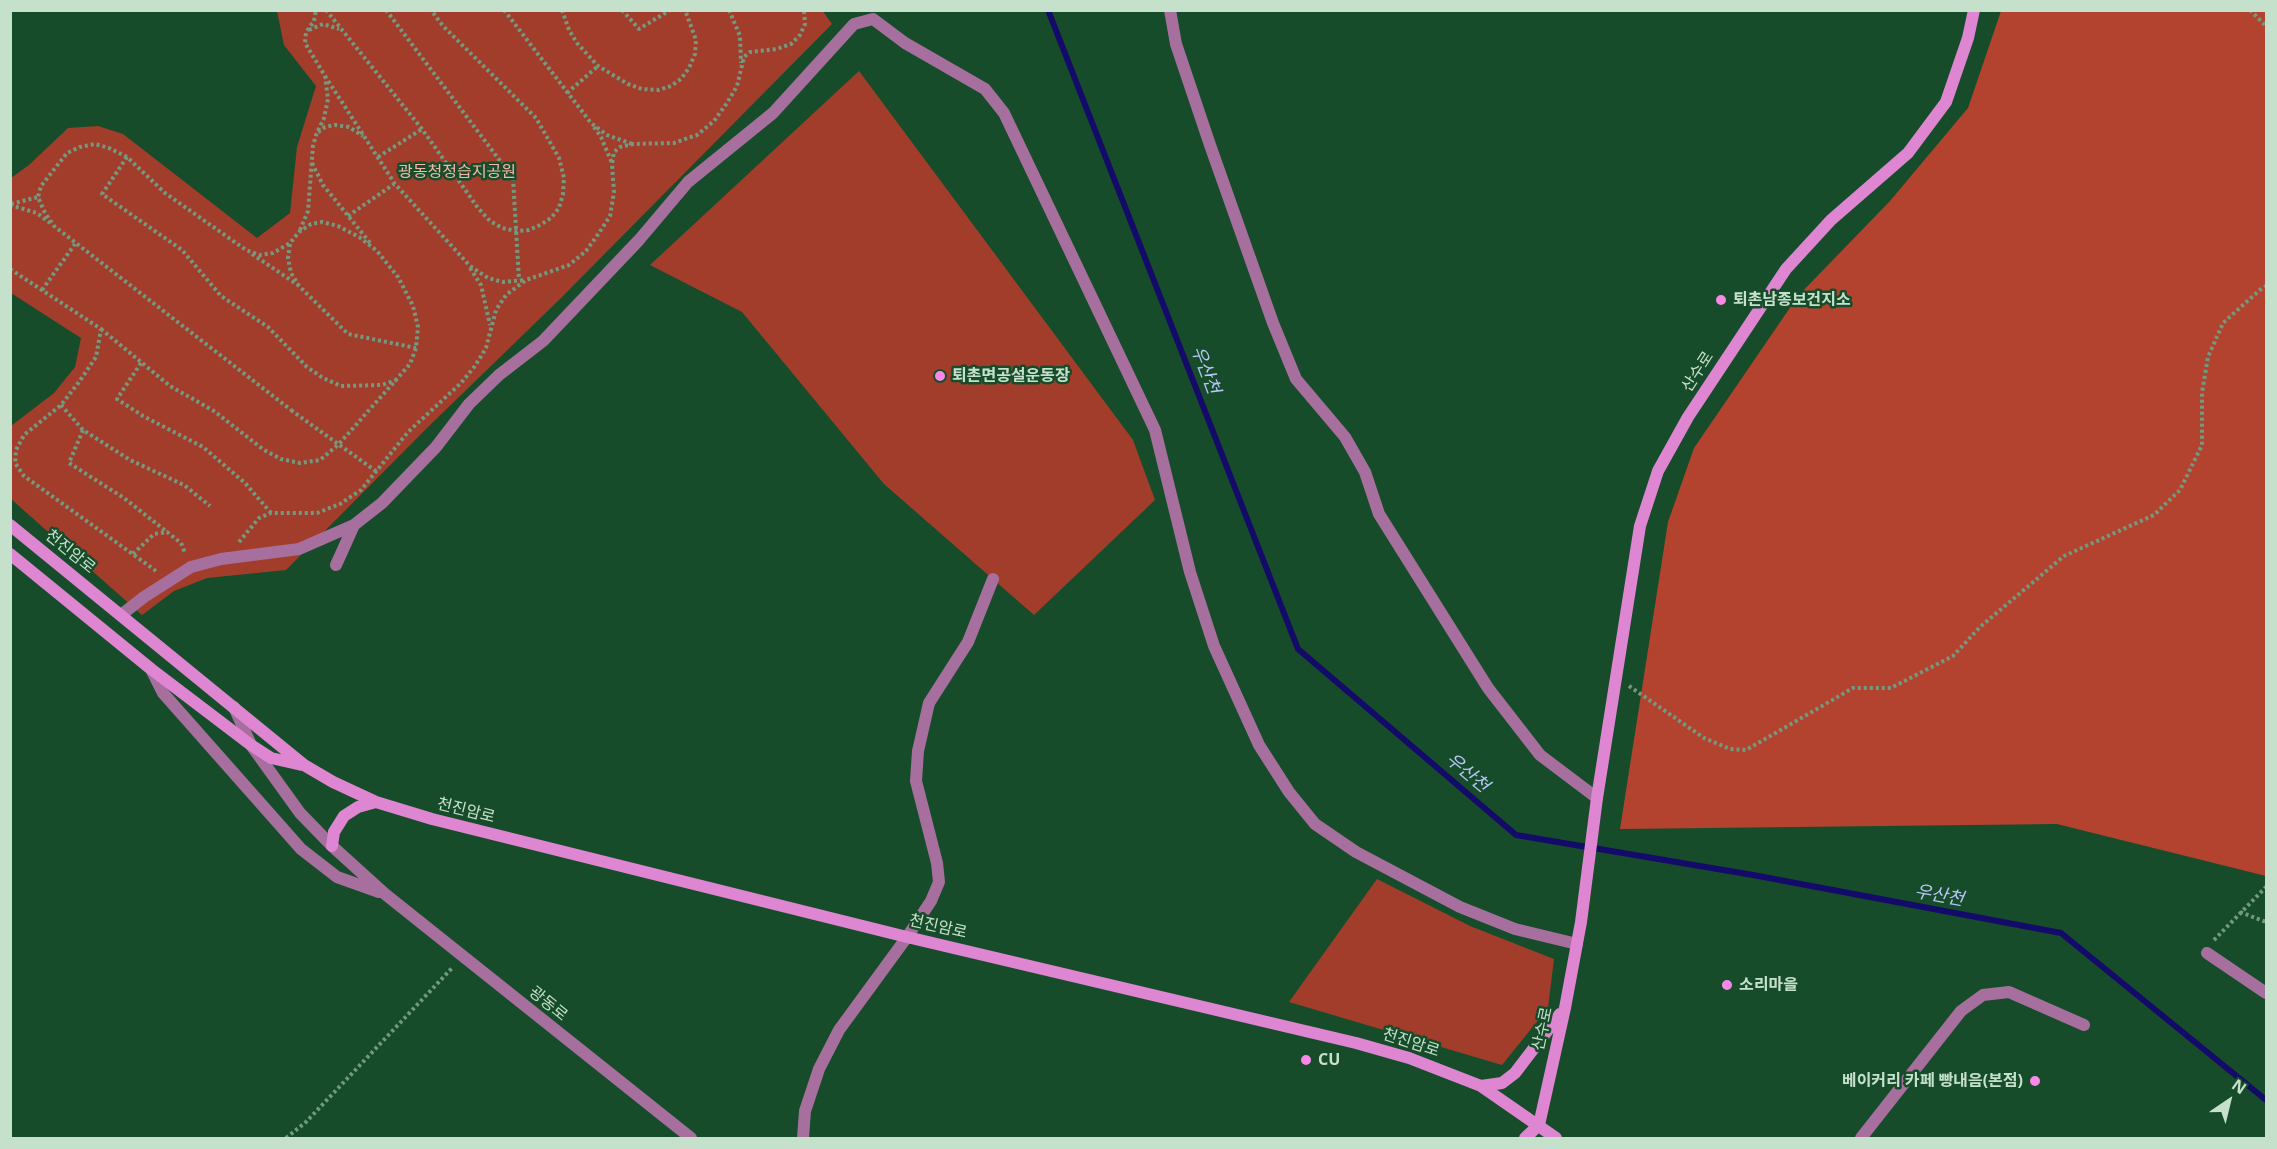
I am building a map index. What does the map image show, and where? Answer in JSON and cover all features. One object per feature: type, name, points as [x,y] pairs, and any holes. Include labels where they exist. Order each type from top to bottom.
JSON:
[{"type":"main road","name":"산수로","points":[[1539,1125],[1581,922],[1597,798],[1640,526],[1658,471],[1688,417],[1786,269],[1831,220],[1908,153],[1946,102],[1968,38],[1974,10]]},
{"type":"main road","name":"천진암로","points":[[10,525],[304,765],[333,782],[376,802],[444,822],[908,937],[1356,1043],[1409,1058],[1481,1086],[1556,1138]]},
{"type":"main road","name":"천진암로","points":[[10,554],[151,669],[252,745],[271,758],[304,765]]},
{"type":"main road","points":[[332,846],[334,831],[344,816],[358,807],[376,802]]},
{"type":"main road","points":[[1481,1086],[1502,1083],[1515,1073],[1564,1008]]},
{"type":"main road","points":[[1525,1138],[1539,1125]]},
{"type":"street","points":[[1170,10],[1176,44],[1210,145],[1273,323],[1296,379],[1345,437],[1365,472],[1379,514],[1488,688],[1540,755],[1597,798]]},
{"type":"street","points":[[121,615],[191,567],[221,559],[299,549],[354,525],[382,503],[436,447],[469,404],[499,375],[543,341],[639,240],[688,182],[773,113],[854,24],[873,19],[905,43],[985,89],[1004,113],[1155,430],[1190,572],[1214,646],[1259,745],[1289,792],[1315,824],[1365,858],[1471,912],[1515,929],[1577,944]]},
{"type":"street","points":[[336,565],[354,525]]},
{"type":"street","points":[[803,1138],[805,1111],[819,1069],[839,1030],[908,937],[931,902],[939,882],[937,863],[916,781],[918,751],[929,703],[968,642],[993,579]]},
{"type":"street","points":[[151,669],[163,693],[301,849],[337,877],[386,894]]},
{"type":"street","name":"광동로","points":[[234,708],[252,745],[300,813],[332,846],[386,894],[691,1138]]},
{"type":"street","points":[[2207,953],[2266,993]]},
{"type":"street","points":[[1862,1138],[1960,1011],[1983,995],[2009,992],[2084,1025]]},
{"type":"path","points":[[316,10],[314,21],[306,32],[305,43],[395,184],[470,266],[481,285],[490,326]]},
{"type":"path","points":[[326,10],[422,129],[478,208],[496,224],[516,231],[529,230],[540,225],[551,218],[559,208],[563,194],[564,178],[559,158],[536,118],[443,26],[431,10]]},
{"type":"path","points":[[387,10],[513,178],[519,280]]},
{"type":"path","points":[[504,10],[601,137],[612,164]]},
{"type":"path","points":[[562,10],[569,30],[577,43],[598,66],[613,77],[642,89],[658,90],[671,86],[681,79],[695,54],[696,40],[685,10]]},
{"type":"path","points":[[622,10],[639,29],[670,10]]},
{"type":"path","points":[[729,10],[740,36],[741,67]]},
{"type":"path","points":[[221,559],[233,549],[259,518],[271,513],[317,513],[340,504],[361,490],[408,432],[461,383],[475,366],[486,348],[496,310],[506,295],[526,280],[569,265],[585,251],[599,233],[610,216],[614,192],[612,164],[614,152],[620,147],[633,144],[674,143],[697,135],[714,121],[728,103],[737,86],[744,57],[750,52],[777,49],[791,44],[800,35],[805,24],[804,10]]},
{"type":"path","points":[[2250,10],[2266,26]]},
{"type":"path","points":[[306,32],[323,24],[340,29]]},
{"type":"path","points":[[567,93],[598,66]]},
{"type":"path","points":[[246,250],[260,255],[273,253],[290,243],[299,232],[308,211],[315,135],[324,118],[328,99],[325,76]]},
{"type":"path","points":[[591,123],[607,135],[633,144]]},
{"type":"path","points":[[315,135],[325,127],[335,125],[349,127],[364,137]]},
{"type":"path","points":[[378,157],[422,129]]},
{"type":"path","points":[[54,226],[45,213],[38,196],[41,186],[68,153],[80,147],[95,144],[109,148],[127,157],[165,193],[299,286],[348,334],[416,348]]},
{"type":"path","points":[[127,157],[102,194],[182,250],[221,296],[268,327],[307,367],[341,386],[382,385],[400,378]]},
{"type":"path","points":[[10,269],[100,329],[170,386],[214,411],[264,450],[281,459],[300,463],[320,460],[339,444],[400,378],[410,364],[416,348],[418,327],[413,306],[398,277],[323,186],[312,162]]},
{"type":"path","points":[[348,216],[395,184]]},
{"type":"path","points":[[10,205],[38,196]]},
{"type":"path","points":[[10,205],[37,213],[291,410],[377,472]]},
{"type":"path","points":[[299,232],[311,224],[322,222],[338,226],[359,237],[377,251]]},
{"type":"path","points":[[290,243],[288,258],[291,273],[299,286]]},
{"type":"path","points":[[42,290],[75,244]]},
{"type":"path","points":[[470,266],[488,278],[503,282],[526,280]]},
{"type":"path","points":[[1616,677],[1704,738],[1730,748],[1746,750],[1853,688],[1891,688],[1953,656],[1980,627],[2064,556],[2154,515],[2180,490],[2202,445],[2202,393],[2208,357],[2223,323],[2266,286]]},
{"type":"path","points":[[100,329],[96,357],[80,382],[61,405],[24,435],[16,450],[15,463],[24,476],[168,581]]},
{"type":"path","points":[[141,363],[117,399],[143,416],[203,447],[245,483],[271,513]]},
{"type":"path","points":[[61,405],[83,430],[130,460],[184,485],[210,506]]},
{"type":"path","points":[[83,430],[69,463],[124,498],[181,543],[191,567]]},
{"type":"path","points":[[133,554],[154,534],[167,532]]},
{"type":"path","points":[[2207,953],[2206,947],[2266,888]]},
{"type":"path","points":[[2240,912],[2248,913],[2266,922]]},
{"type":"path","points":[[286,1138],[306,1122],[463,956]]},
{"type":"green space","name":"광동청정습지공원","points":[[822,10],[832,24],[561,298],[427,428],[286,570],[207,578],[174,591],[142,615],[11,499],[11,426],[54,393],[75,367],[81,338],[11,293],[11,178],[29,165],[68,128],[98,126],[123,134],[257,238],[290,213],[297,147],[316,86],[284,45],[277,11]]},
{"type":"green space","name":"퇴촌면공설운동장","points":[[859,71],[1133,440],[1155,500],[1034,615],[884,484],[742,312],[650,265]]},
{"type":"green space","points":[[1377,879],[1470,926],[1554,959],[1548,1008],[1502,1065],[1289,1002]]},
{"type":"shaded area","points":[[2001,11],[2266,11],[2266,876],[2057,824],[1620,829],[1668,522],[1694,448],[1798,296],[1890,201],[1968,108]]},
{"type":"waterway","name":"우산천","points":[[1048,10],[1298,649],[1516,835],[1753,875],[2061,933],[2266,1100]]},
{"type":"place","name":"퇴촌남종보건지소","points":[[1721,300]]},
{"type":"place","name":"퇴촌면공설운동장","points":[[940,376]]},
{"type":"place","name":"소리마을","points":[[1727,985]]},
{"type":"place","name":"CU","points":[[1306,1060]]},
{"type":"place","name":"베이커리 카페 빵내음(본점)","points":[[2035,1081]]}]
